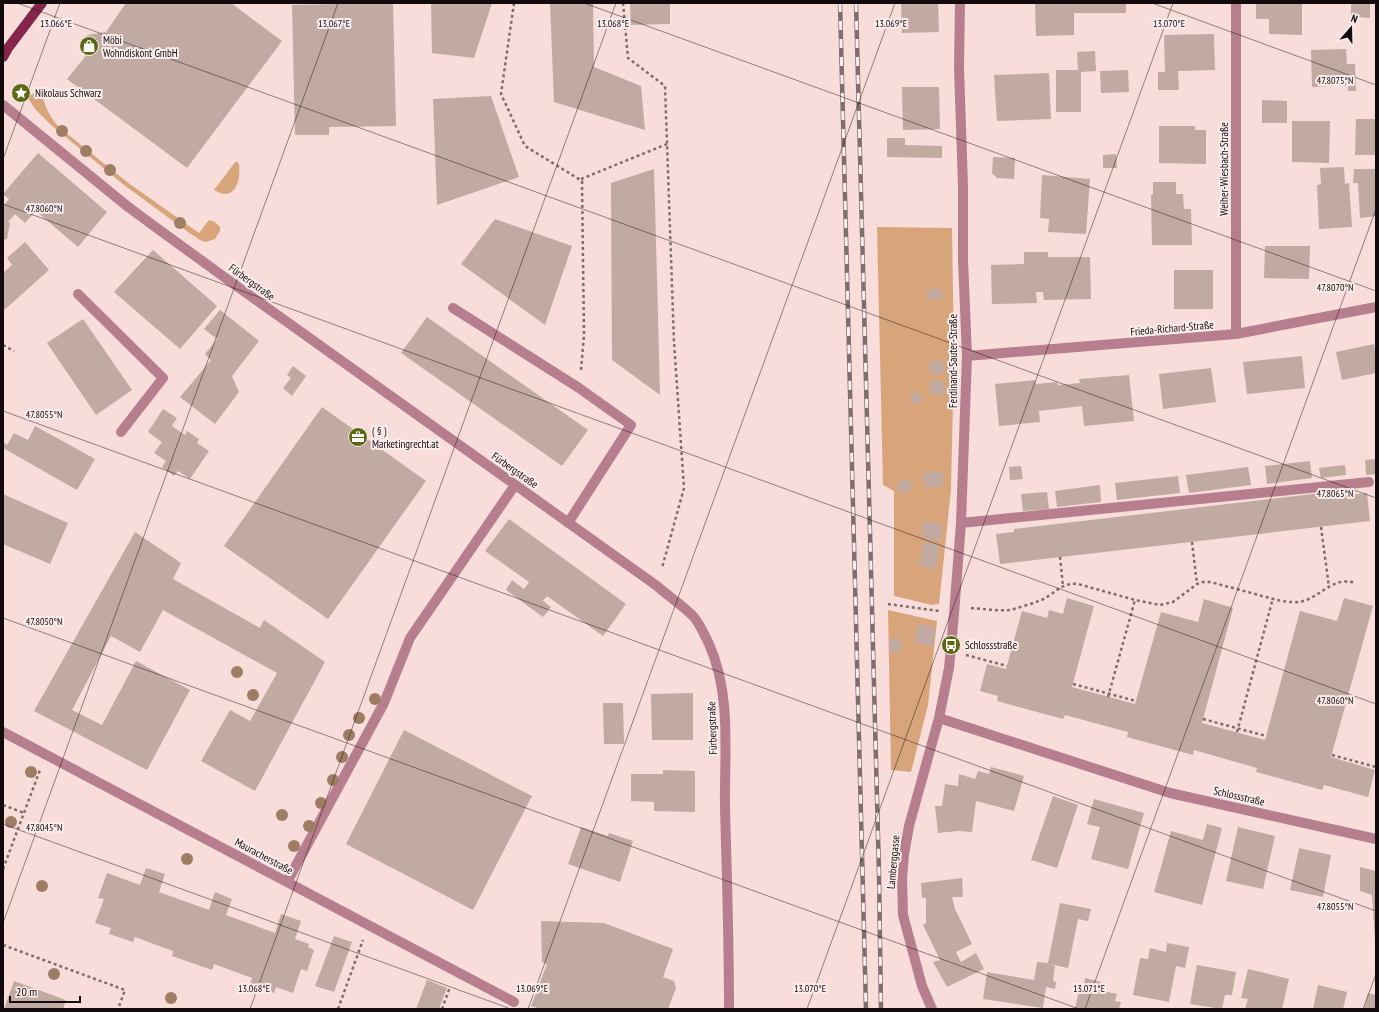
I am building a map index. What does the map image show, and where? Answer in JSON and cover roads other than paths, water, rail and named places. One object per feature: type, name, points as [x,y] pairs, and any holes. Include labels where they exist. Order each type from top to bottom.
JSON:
[{"type":"main road","points":[[3,57],[8,48],[42,3]]},
{"type":"street","name":"Ferdinand-Sauter-Straße","points":[[939,718],[949,668],[954,614],[961,523],[967,356],[962,260],[963,186],[959,68],[960,3]]},
{"type":"street","name":"Weiher-Wiesbach-Straße","points":[[1236,3],[1236,334]]},
{"type":"street","name":"Fürbergstraße","points":[[3,105],[149,222],[657,586],[694,616],[709,644],[721,682],[724,705],[729,1009]]},
{"type":"street","points":[[78,294],[163,378],[121,432]]},
{"type":"street","name":"Frieda-Richard-Straße","points":[[967,356],[1236,334],[1376,307]]},
{"type":"street","points":[[453,308],[579,388],[631,425],[568,523]]},
{"type":"street","points":[[961,523],[1369,482]]},
{"type":"street","points":[[287,882],[384,703],[410,638],[515,485]]},
{"type":"street","name":"Schlossstraße","points":[[939,718],[1170,793],[1376,839]]},
{"type":"street","name":"Lamberggasse","points":[[932,1009],[922,986],[903,915],[902,879],[909,826],[939,718]]},
{"type":"street","name":"Mauracherstraße","points":[[3,732],[514,1002]]},
{"type":"railway","points":[[840,3],[866,1009]]},
{"type":"railway","points":[[856,3],[879,874],[881,1009]]},
{"type":"place","name":"Möbi Wohndiskont GmbH","points":[[89,46]]},
{"type":"place","name":"Nikolaus Schwarz","points":[[21,93]]},
{"type":"place","name":"( § ) Marketingrecht.at","points":[[358,437]]},
{"type":"place","name":"Schlossstraße","points":[[951,645]]}]
